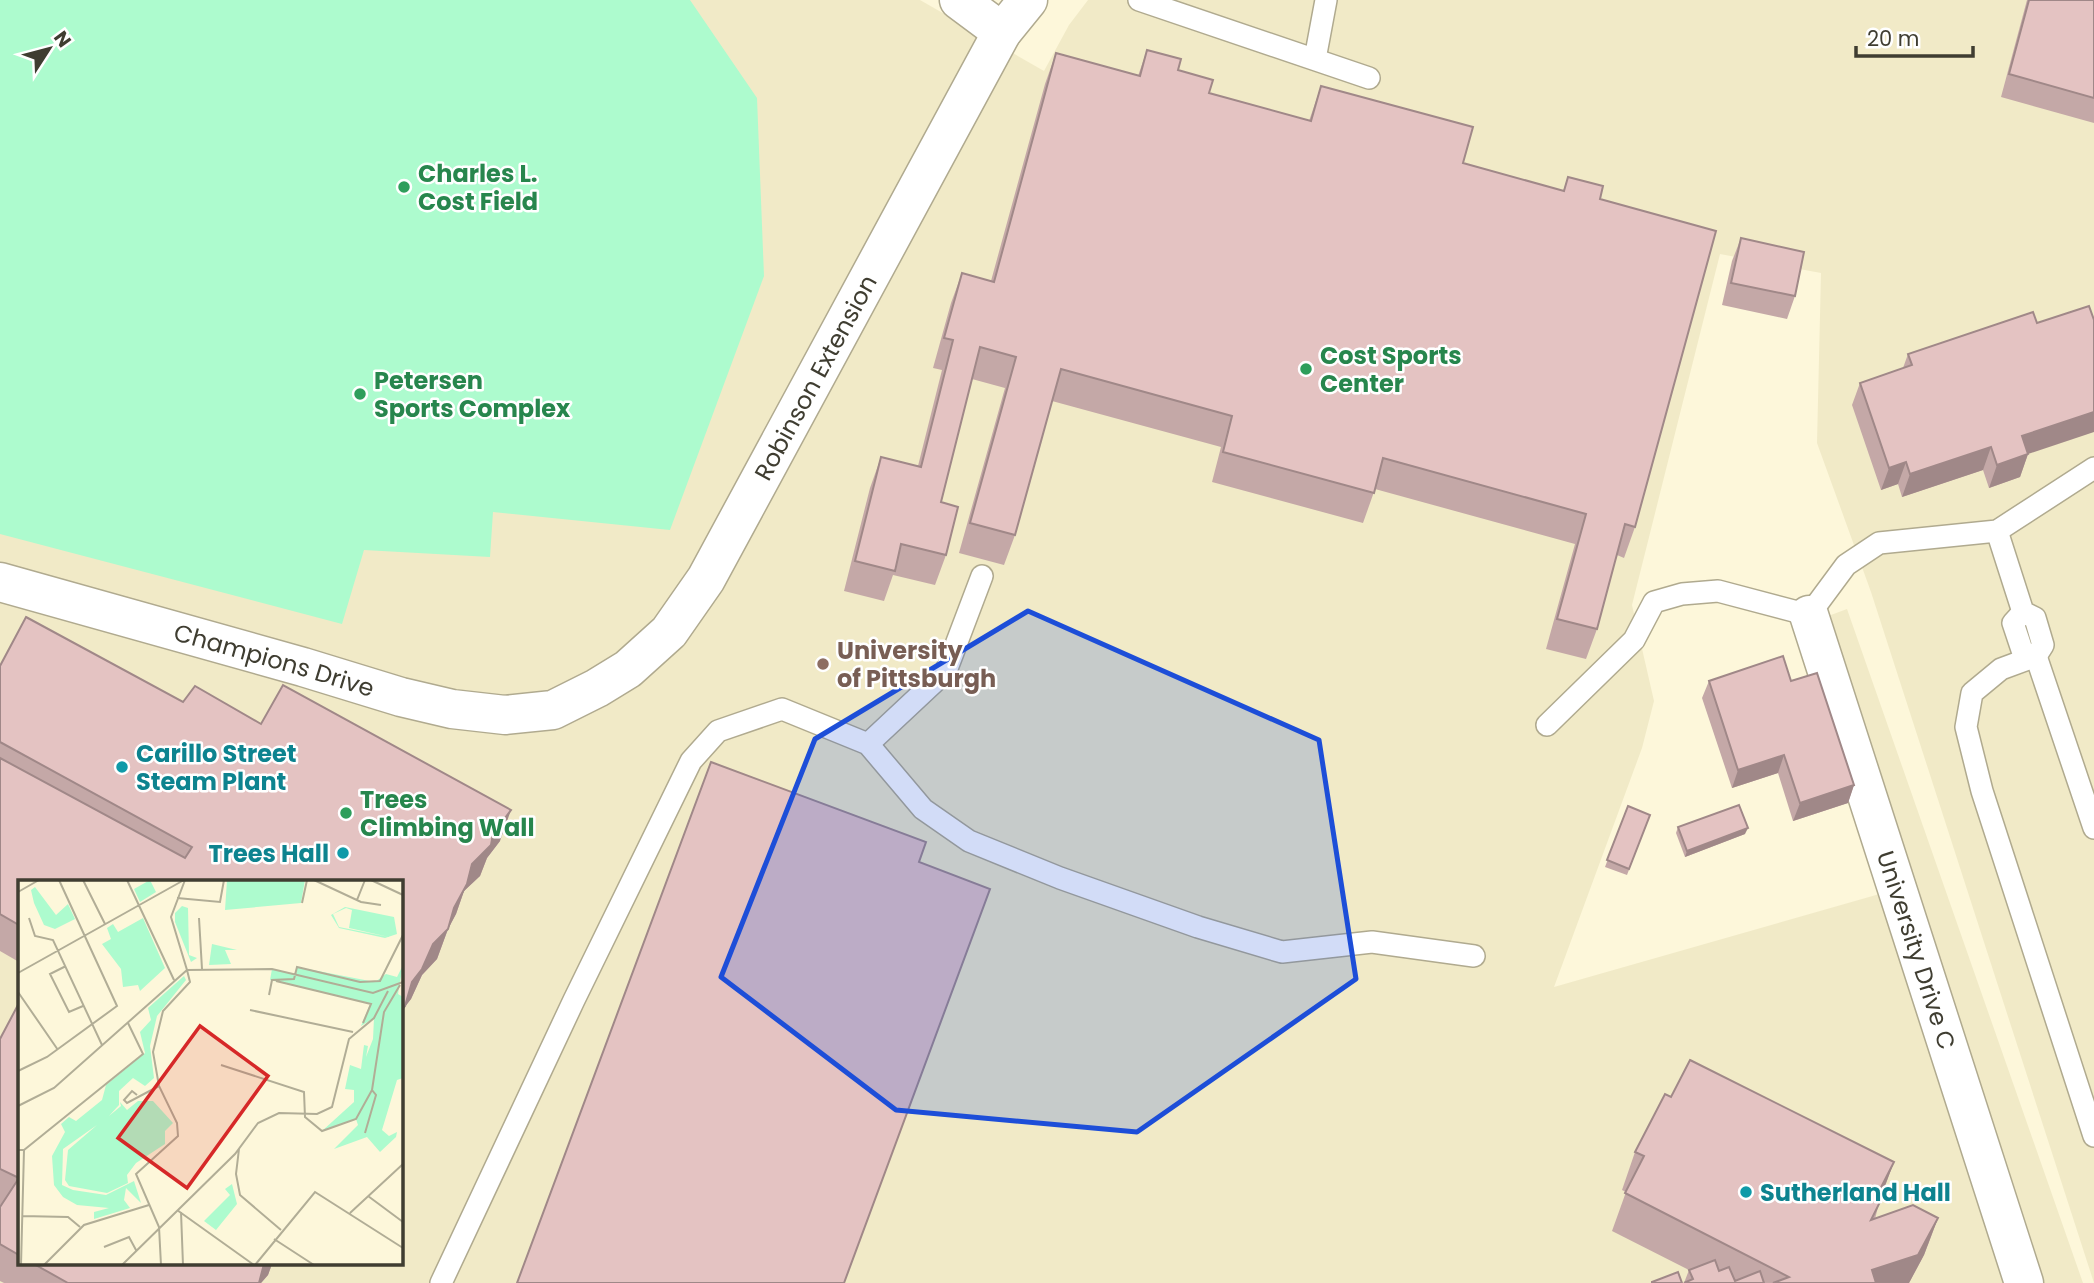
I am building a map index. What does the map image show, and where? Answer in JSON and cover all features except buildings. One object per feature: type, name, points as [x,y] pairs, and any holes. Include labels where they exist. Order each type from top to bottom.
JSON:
[{"type":"street","points":[[959,0],[1002,32]]},
{"type":"street","name":"Robinson Extension","points":[[553,710],[628,669],[669,632],[706,579],[1002,32],[1028,0]]},
{"type":"street","name":"Champions Drive","points":[[0,582],[439,706],[505,715],[553,710]]},
{"type":"street","name":"University Drive C","points":[[1809,615],[2024,1283]]},
{"type":"lane","points":[[1139,0],[1169,5],[1369,78]]},
{"type":"lane","points":[[1315,59],[1326,0]]},
{"type":"lane","points":[[1547,724],[1634,640],[1654,602],[1682,594],[1718,591],[1809,615],[1846,565],[1879,543],[1997,531],[2094,468]]},
{"type":"lane","points":[[1997,531],[2023,612],[2012,623],[2023,653],[2036,656]]},
{"type":"lane","points":[[868,744],[946,671],[982,576]]},
{"type":"lane","points":[[2036,656],[2094,828]]},
{"type":"lane","points":[[2036,656],[2001,669],[1972,694],[1966,727],[1982,791],[2094,1136]]},
{"type":"lane","points":[[441,1283],[574,1000],[691,761],[718,731],[782,709],[868,744],[923,809],[969,841],[1060,878],[1198,927],[1282,952],[1372,942],[1474,956]]},
{"type":"highlighted area","points":[[1028,611],[1319,740],[1356,979],[1137,1132],[896,1110],[721,977],[815,739]]},
{"type":"shaded area","name":"University of Pittsburgh","points":[[0,0],[920,0],[1044,71],[1069,25],[1088,0],[2094,0],[2094,1283],[1871,592],[1817,443],[1821,273],[1720,254],[1632,605],[1654,701],[1642,748],[1554,987],[1883,893],[1796,628],[1847,609],[2083,1283],[0,1283]]},
{"type":"green space","name":"Charles L. Cost Field","points":[[0,0],[690,0],[757,98],[764,276],[670,530],[493,512],[490,557],[364,550],[342,624],[0,534]]},
{"type":"place","name":"Charles L. Cost Field","points":[[404,187]]},
{"type":"place","name":"Cost Sports Center","points":[[1306,369]]},
{"type":"place","name":"Petersen Sports Complex","points":[[360,394]]},
{"type":"place","name":"University of Pittsburgh","points":[[823,664]]},
{"type":"place","name":"Carillo Street Steam Plant","points":[[122,767]]},
{"type":"place","name":"Trees Climbing Wall","points":[[346,813]]},
{"type":"place","name":"Trees Hall","points":[[343,853]]},
{"type":"place","name":"Sutherland Hall","points":[[1746,1192]]}]
